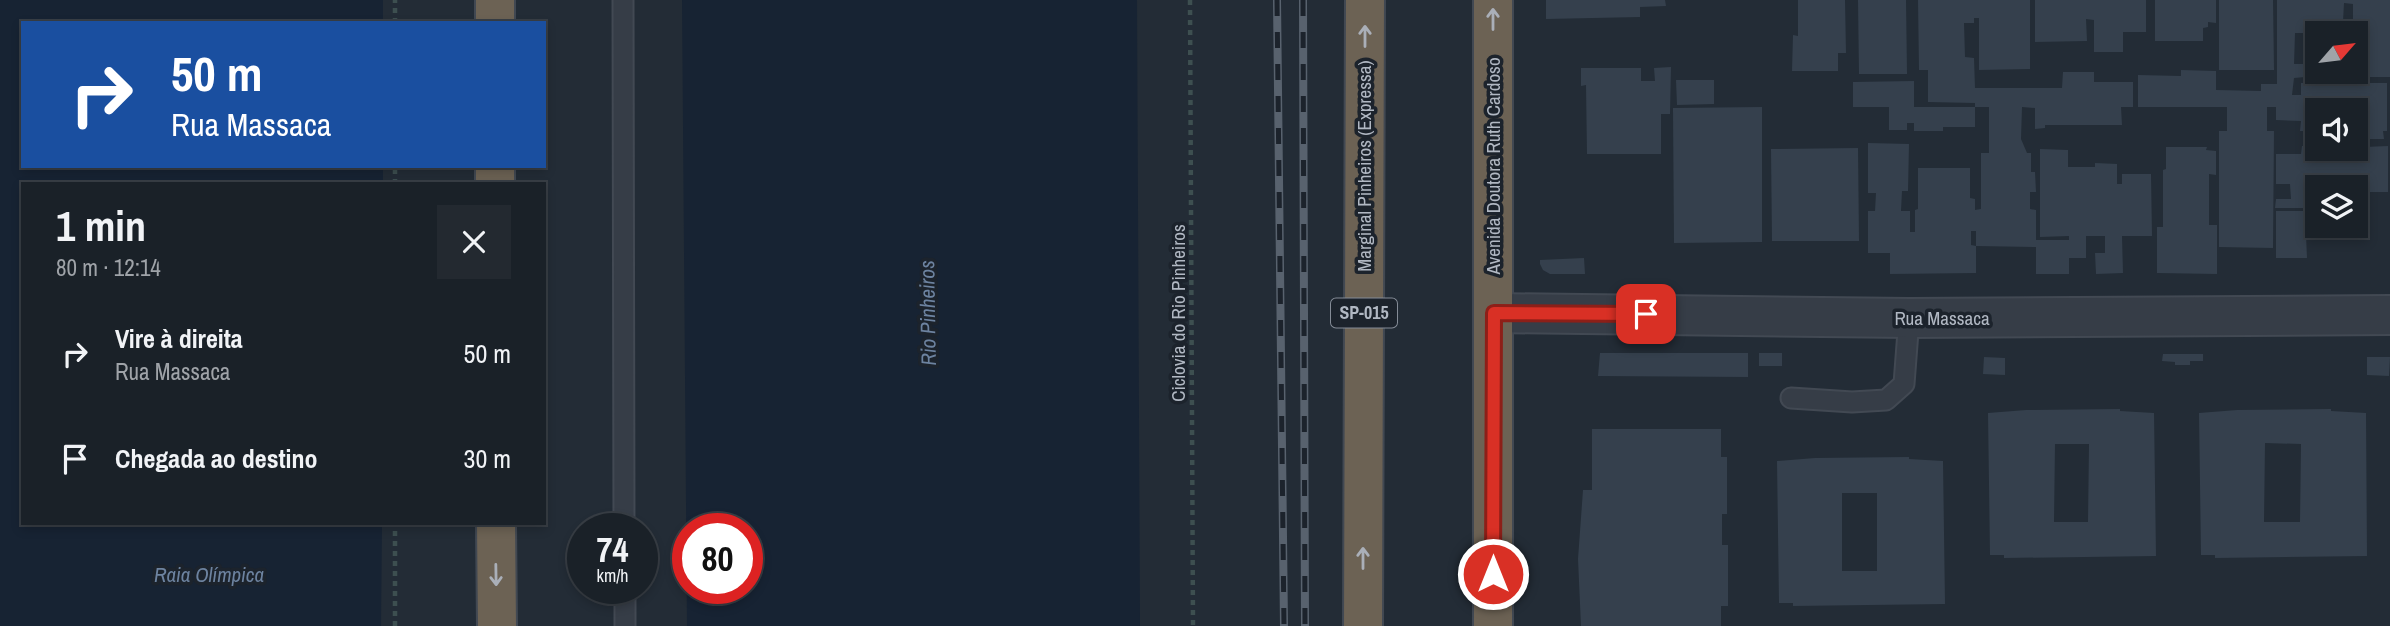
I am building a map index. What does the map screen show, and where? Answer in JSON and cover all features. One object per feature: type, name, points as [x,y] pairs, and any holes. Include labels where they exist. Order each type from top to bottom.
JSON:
[{"type":"highway","points":[[495,0],[495,21]]},
{"type":"highway","name":"Marginal Pinheiros (Expressa)","points":[[1363,626],[1365,0]]},
{"type":"highway","name":"Avenida Doutora Ruth Cardoso","points":[[1493,0],[1493,626]]},
{"type":"highway","points":[[496,525],[497,626]]},
{"type":"street","name":"Rua Massaca","points":[[1494,313],[1909,318],[2390,315]]},
{"type":"lane","points":[[623,0],[624,513]]},
{"type":"lane","points":[[1791,398],[1852,402],[1886,400],[1904,384],[1909,318]]},
{"type":"lane","points":[[625,604],[625,626]]},
{"type":"path","points":[[395,0],[395,21]]},
{"type":"path","name":"Ciclovia do Rio Pinheiros","points":[[1190,0],[1193,626]]},
{"type":"path","points":[[395,525],[395,626]]},
{"type":"water","name":"Raia Olímpica","points":[[0,0],[383,0],[383,21],[21,21],[21,168],[383,168],[383,182],[21,182],[21,525],[382,525],[381,626],[0,626]]},
{"type":"water","name":"Rio Pinheiros","points":[[682,0],[1137,0],[1140,626],[687,626],[687,604],[763,604],[763,513],[686,513]]},
{"type":"building","points":[[1546,0],[1665,0],[1666,6],[1640,7],[1640,17],[1546,19]]},
{"type":"building","points":[[1798,0],[1845,0],[1846,53],[1838,53],[1838,71],[1792,71],[1793,35],[1798,36]]},
{"type":"building","points":[[1858,0],[1906,0],[1907,74],[1859,74]]},
{"type":"building","points":[[1918,0],[2030,0],[2030,69],[1979,70],[1979,18],[1974,18],[1974,23],[1964,23],[1965,57],[1974,58],[1975,88],[2062,88],[2063,72],[2094,72],[2094,82],[2133,82],[2133,107],[2121,107],[2122,125],[2045,125],[2045,128],[2035,129],[2035,108],[2022,107],[2021,139],[2027,153],[2031,153],[2031,172],[2035,172],[2036,192],[2030,192],[2030,209],[2036,210],[2036,240],[2069,240],[2069,236],[2040,237],[2040,149],[2068,150],[2068,167],[2095,167],[2095,163],[2117,164],[2117,184],[2122,184],[2122,174],[2151,174],[2152,236],[2122,236],[2123,273],[2096,274],[2095,253],[2105,253],[2105,236],[2086,236],[2086,258],[2069,258],[2069,274],[2036,274],[2036,247],[1976,246],[1976,273],[1890,274],[1890,253],[1868,253],[1868,211],[1875,211],[1876,193],[1868,193],[1868,143],[1909,144],[1908,191],[1902,191],[1901,211],[1910,211],[1910,232],[1915,232],[1915,210],[1918,209],[1918,168],[1970,168],[1970,198],[1975,199],[1975,210],[1981,209],[1981,153],[1989,153],[1989,107],[1975,107],[1975,103],[1928,102],[1928,70],[1919,70]],"holes":[[[1971,231],[1976,231],[1976,246],[1971,245]]]},
{"type":"building","points":[[2035,0],[2146,0],[2146,32],[2123,32],[2123,52],[2094,52],[2094,20],[2086,19],[2087,41],[2035,42]]},
{"type":"building","points":[[2155,0],[2216,0],[2216,23],[2208,22],[2208,27],[2203,28],[2203,41],[2155,41]]},
{"type":"building","points":[[2219,0],[2273,0],[2274,70],[2219,70]]},
{"type":"building","points":[[2277,0],[2390,0],[2390,77],[2368,77],[2368,21],[2353,21],[2353,4],[2344,3],[2343,21],[2305,21],[2305,33],[2295,33],[2294,64],[2305,64],[2305,77],[2294,78],[2292,95],[2301,95],[2301,83],[2387,83],[2387,131],[2383,131],[2384,139],[2368,139],[2368,98],[2305,98],[2305,131],[2300,131],[2301,121],[2276,120],[2276,107],[2267,107],[2267,131],[2274,131],[2273,248],[2219,247],[2219,131],[2227,131],[2227,107],[2138,107],[2138,75],[2181,76],[2181,70],[2216,71],[2216,90],[2261,91],[2261,84],[2277,84]]},
{"type":"building","points":[[1671,67],[1670,114],[1661,114],[1661,154],[1587,154],[1586,85],[1581,86],[1581,68],[1641,68],[1641,81],[1655,81],[1654,68]]},
{"type":"building","points":[[1676,80],[1714,80],[1714,104],[1677,105]]},
{"type":"building","points":[[1914,81],[1914,107],[1975,107],[1975,127],[1914,131],[1914,123],[1907,123],[1907,130],[1889,130],[1889,107],[1853,107],[1853,82]]},
{"type":"building","points":[[1762,107],[1762,242],[1674,243],[1673,108]]},
{"type":"building","points":[[2302,146],[2305,146],[2305,161],[2368,161],[2368,147],[2388,146],[2388,192],[2368,192],[2368,175],[2305,175],[2305,208],[2275,208],[2276,199],[2291,199],[2290,184],[2276,184],[2276,154],[2301,154]]},
{"type":"building","points":[[2166,147],[2207,147],[2206,150],[2216,151],[2216,175],[2209,174],[2209,225],[2217,225],[2217,274],[2157,273],[2157,227],[2163,227],[2163,170],[2166,169]]},
{"type":"building","points":[[1858,148],[1859,241],[1772,241],[1771,149]]},
{"type":"building","points":[[2276,211],[2305,211],[2307,258],[2276,258]]},
{"type":"building","points":[[1584,258],[1585,274],[1550,274],[1543,270],[1540,264],[1540,260]]},
{"type":"building","points":[[1600,353],[1748,353],[1748,377],[1598,376]]},
{"type":"building","points":[[1759,353],[1782,353],[1782,366],[1759,366]]},
{"type":"building","points":[[2163,354],[2203,354],[2203,361],[2190,361],[2190,365],[2175,365],[2175,362],[2162,361]]},
{"type":"building","points":[[1984,357],[2005,358],[2005,375],[1983,374]]},
{"type":"building","points":[[2367,357],[2390,357],[2389,376],[2367,375]]},
{"type":"building","points":[[2120,409],[2154,413],[2156,556],[2004,558],[2004,555],[1990,555],[1988,413]],"holes":[[[2055,444],[2089,444],[2088,522],[2054,522]]]},
{"type":"building","points":[[2331,409],[2366,413],[2367,556],[2215,558],[2215,555],[2201,555],[2199,413]],"holes":[[[2265,443],[2301,444],[2300,522],[2264,522]]]},
{"type":"building","points":[[1592,429],[1721,429],[1721,457],[1727,457],[1727,514],[1722,514],[1722,545],[1728,545],[1728,606],[1721,606],[1721,626],[1581,626],[1578,559],[1583,490],[1592,490]]},
{"type":"building","points":[[1909,457],[1943,461],[1945,604],[1793,606],[1793,603],[1779,603],[1777,461]],"holes":[[[1842,493],[1877,493],[1877,571],[1842,571]]]},
{"type":"railway","points":[[1277,0],[1284,626]]},
{"type":"railway","points":[[1303,0],[1305,626]]},
{"type":"route","points":[[1493,574],[1494,313],[1646,314]]}]
